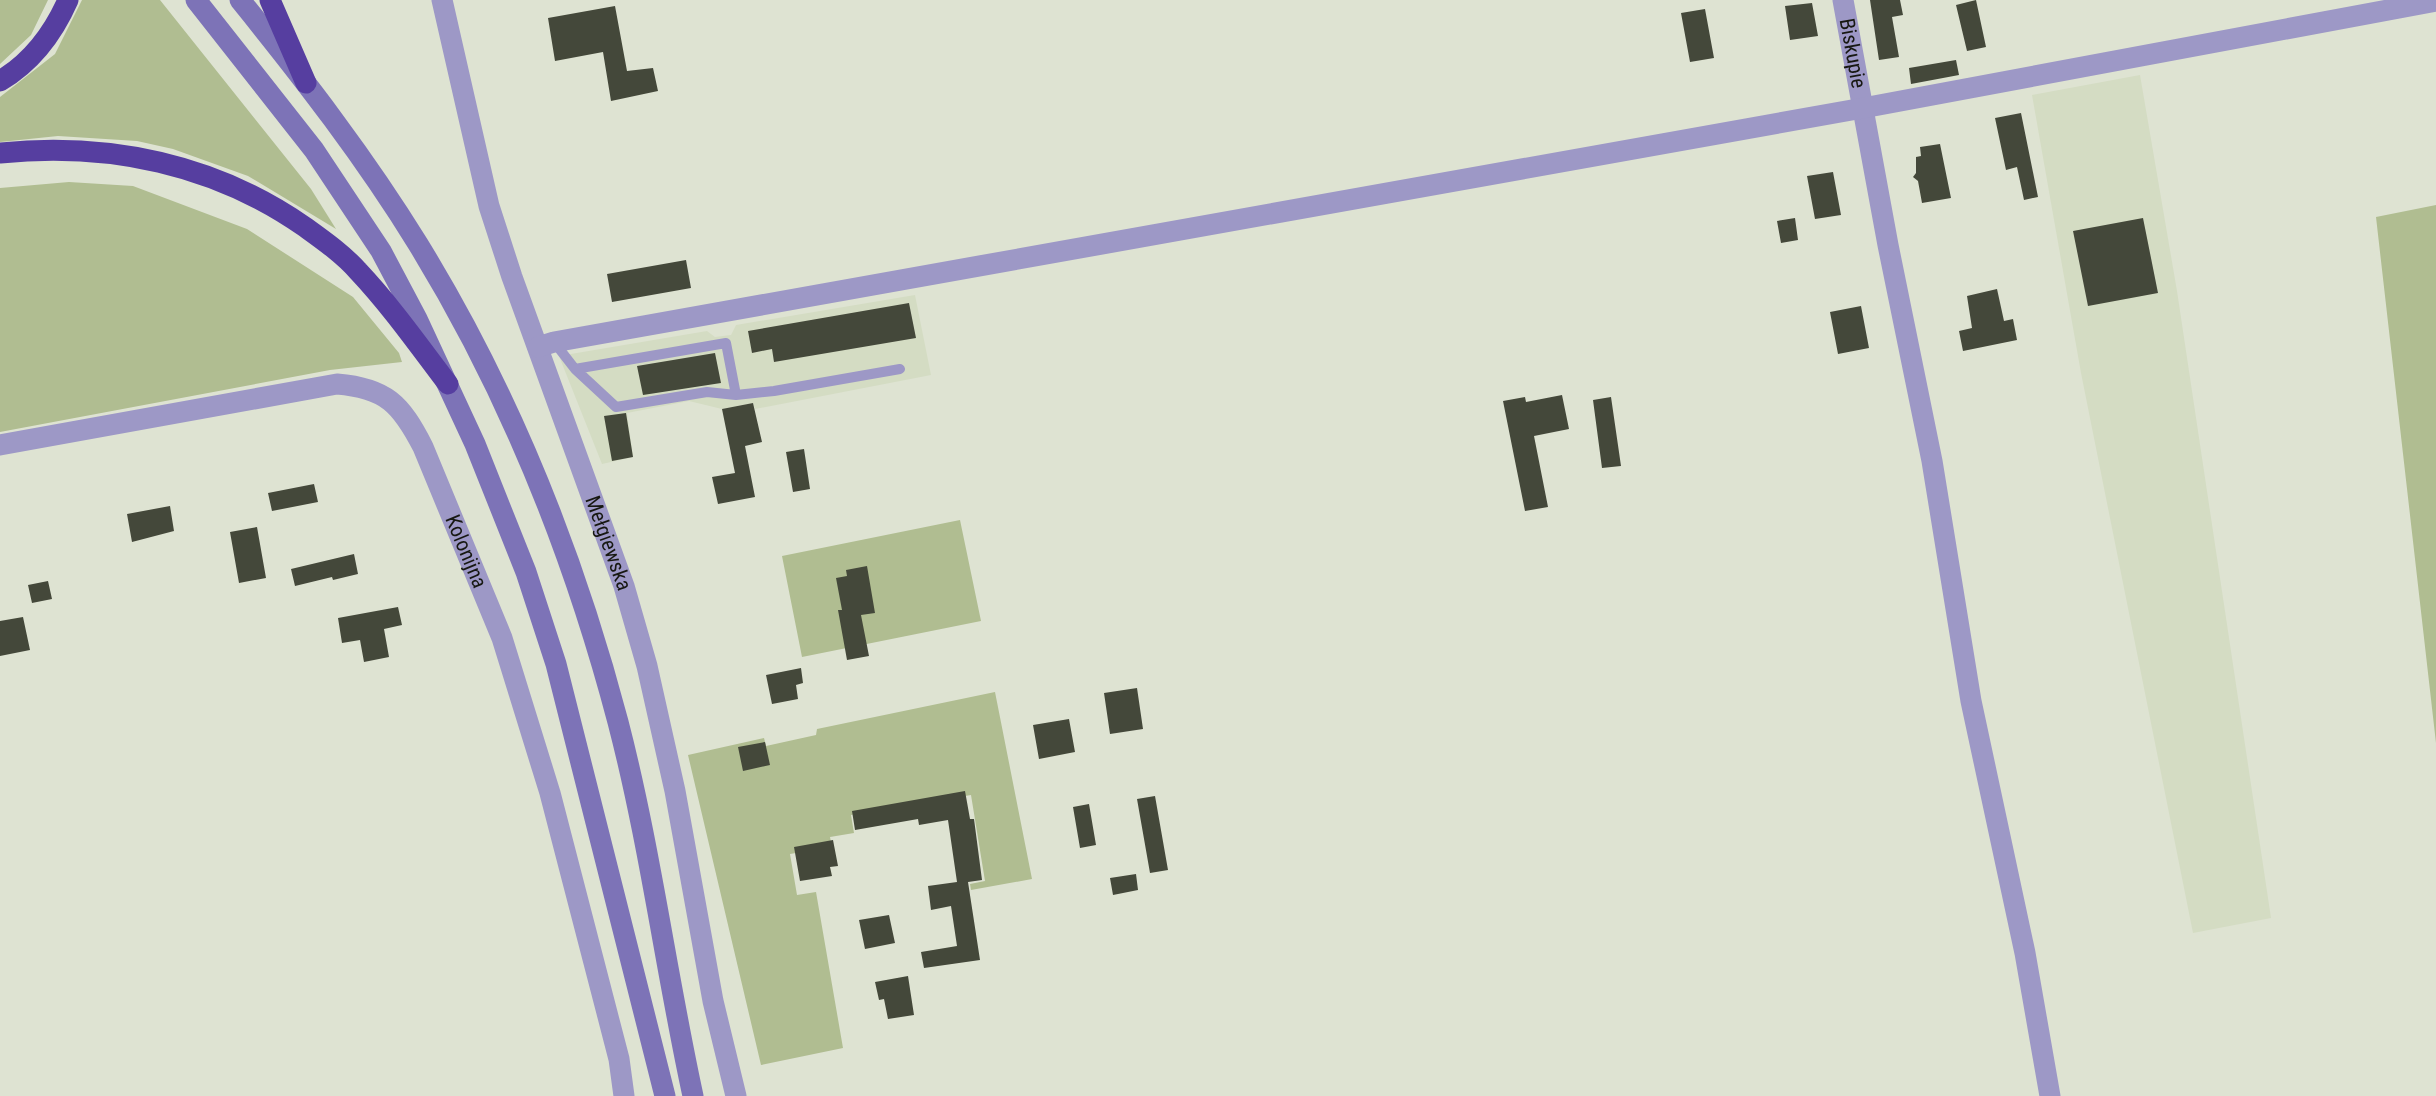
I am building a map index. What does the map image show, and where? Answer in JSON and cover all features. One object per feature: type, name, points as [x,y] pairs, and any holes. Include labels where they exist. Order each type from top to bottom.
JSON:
[{"type":"highway","points":[[0,81],[34,55],[51,32],[68,0]]},
{"type":"highway","points":[[270,0],[306,83]]},
{"type":"highway","points":[[0,153],[68,150],[144,158],[182,167],[249,193],[317,235],[356,268],[448,384]]},
{"type":"main road","points":[[196,0],[279,104],[346,195],[390,266],[448,384],[505,518],[549,639],[573,723],[666,1096]]},
{"type":"main road","points":[[240,0],[306,83],[372,173],[443,287],[512,420],[556,525],[588,617],[619,726],[693,1096]]},
{"type":"street","name":"Mełgiewska","points":[[442,0],[489,206],[512,277],[546,344],[647,666],[675,791],[711,989],[736,1096]]},
{"type":"street","name":"Biskupie","points":[[1843,0],[1932,461],[1971,701],[2025,953],[2050,1096]]},
{"type":"street","points":[[546,344],[1863,108],[2436,1]]},
{"type":"street","name":"Kolonijna","points":[[0,445],[337,384],[361,386],[392,401],[408,419],[423,447],[502,638],[550,793],[619,1059],[624,1096]]},
{"type":"lane","points":[[575,369],[726,343],[736,394]]},
{"type":"lane","points":[[546,344],[616,407],[708,392],[736,394],[774,391],[900,369]]},
{"type":"shaded area","points":[[2140,75],[2177,291],[2271,918],[2193,933],[2081,373],[2032,95]]},
{"type":"shaded area","points":[[915,295],[931,375],[755,409],[753,403],[722,409],[689,401],[627,413],[633,457],[602,464],[559,356],[707,331],[715,337],[731,335],[736,325]]},
{"type":"green space","points":[[0,0],[48,0],[31,35],[0,64]]},
{"type":"green space","points":[[82,0],[160,0],[311,189],[336,229],[248,176],[173,149],[137,141],[58,136],[0,142],[0,97],[55,54]]},
{"type":"green space","points":[[69,182],[133,186],[247,229],[353,297],[399,353],[402,362],[330,370],[0,432],[0,188]]},
{"type":"green space","points":[[2436,205],[2436,743],[2376,217]]},
{"type":"green space","points":[[960,520],[981,621],[802,657],[782,556]]},
{"type":"green space","points":[[995,692],[1032,879],[971,890],[970,884],[985,881],[971,795],[851,815],[854,833],[830,837],[832,847],[790,854],[797,895],[816,892],[843,1048],[761,1065],[688,755],[764,738],[766,746],[816,735],[817,729]]},
{"type":"building","points":[[1870,0],[1900,0],[1903,15],[1892,17],[1899,57],[1879,60]]},
{"type":"building","points":[[1976,0],[1986,47],[1967,51],[1956,5]]},
{"type":"building","points":[[1812,3],[1818,36],[1790,40],[1785,6]]},
{"type":"building","points":[[615,6],[627,71],[653,68],[658,91],[611,101],[603,52],[555,61],[548,18]]},
{"type":"building","points":[[1705,9],[1714,58],[1690,62],[1681,13]]},
{"type":"building","points":[[1956,60],[1959,75],[1911,84],[1909,68]]},
{"type":"building","points":[[2021,113],[2038,197],[2024,200],[2017,167],[2006,170],[1995,118]]},
{"type":"building","points":[[1940,144],[1951,198],[1922,203],[1918,181],[1913,177],[1916,173],[1916,157],[1921,156],[1920,147]]},
{"type":"building","points":[[1833,172],[1841,215],[1815,219],[1807,176]]},
{"type":"building","points":[[1795,218],[1798,240],[1781,243],[1777,221]]},
{"type":"building","points":[[2143,218],[2158,293],[2088,306],[2073,231]]},
{"type":"building","points":[[686,260],[691,288],[612,302],[607,274]]},
{"type":"building","points":[[1997,289],[2004,321],[2013,319],[2017,340],[1963,351],[1959,331],[1972,328],[1967,296]]},
{"type":"building","points":[[909,303],[916,338],[774,362],[772,349],[752,353],[748,331]]},
{"type":"building","points":[[1861,306],[1869,348],[1838,354],[1830,312]]},
{"type":"building","points":[[715,353],[721,383],[643,395],[637,366]]},
{"type":"building","points":[[1562,395],[1569,429],[1534,436],[1548,507],[1525,511],[1503,401],[1525,397],[1526,402]]},
{"type":"building","points":[[1611,397],[1621,466],[1602,468],[1593,400]]},
{"type":"building","points":[[753,403],[762,442],[745,446],[755,497],[718,504],[712,477],[735,473],[722,409]]},
{"type":"building","points":[[626,413],[633,457],[612,461],[604,416]]},
{"type":"building","points":[[804,449],[810,489],[793,492],[786,452]]},
{"type":"building","points":[[314,484],[318,502],[272,511],[268,493]]},
{"type":"building","points":[[170,506],[174,531],[132,542],[127,514]]},
{"type":"building","points":[[257,527],[266,578],[239,583],[230,532]]},
{"type":"building","points":[[354,554],[358,574],[295,586],[291,569]]},
{"type":"building","points":[[867,566],[875,613],[861,615],[869,656],[847,660],[838,610],[842,610],[836,578],[847,576],[846,570]]},
{"type":"building","points":[[48,581],[52,599],[32,603],[28,585]]},
{"type":"building","points":[[398,607],[402,625],[384,629],[389,657],[364,662],[360,640],[342,643],[338,618]]},
{"type":"building","points":[[23,617],[30,650],[0,656],[0,621]]},
{"type":"building","points":[[801,668],[803,683],[796,685],[798,699],[772,704],[766,675]]},
{"type":"building","points":[[1137,688],[1143,729],[1110,734],[1104,693]]},
{"type":"building","points":[[1069,719],[1075,752],[1039,759],[1033,725]]},
{"type":"building","points":[[765,742],[770,765],[743,771],[738,747]]},
{"type":"building","points":[[965,791],[970,819],[974,819],[982,880],[968,882],[980,960],[924,968],[921,952],[957,946],[951,906],[931,910],[928,886],[957,882],[948,820],[919,825],[918,819],[855,830],[852,811]]},
{"type":"building","points":[[1155,796],[1168,870],[1150,873],[1137,799]]},
{"type":"building","points":[[1089,804],[1096,845],[1080,848],[1073,807]]},
{"type":"building","points":[[833,840],[838,866],[830,867],[832,876],[800,881],[794,847]]},
{"type":"building","points":[[1136,874],[1138,890],[1113,895],[1110,878]]},
{"type":"building","points":[[889,915],[895,943],[865,949],[859,920]]},
{"type":"building","points":[[908,976],[914,1015],[888,1019],[884,999],[879,1000],[875,982]]}]
